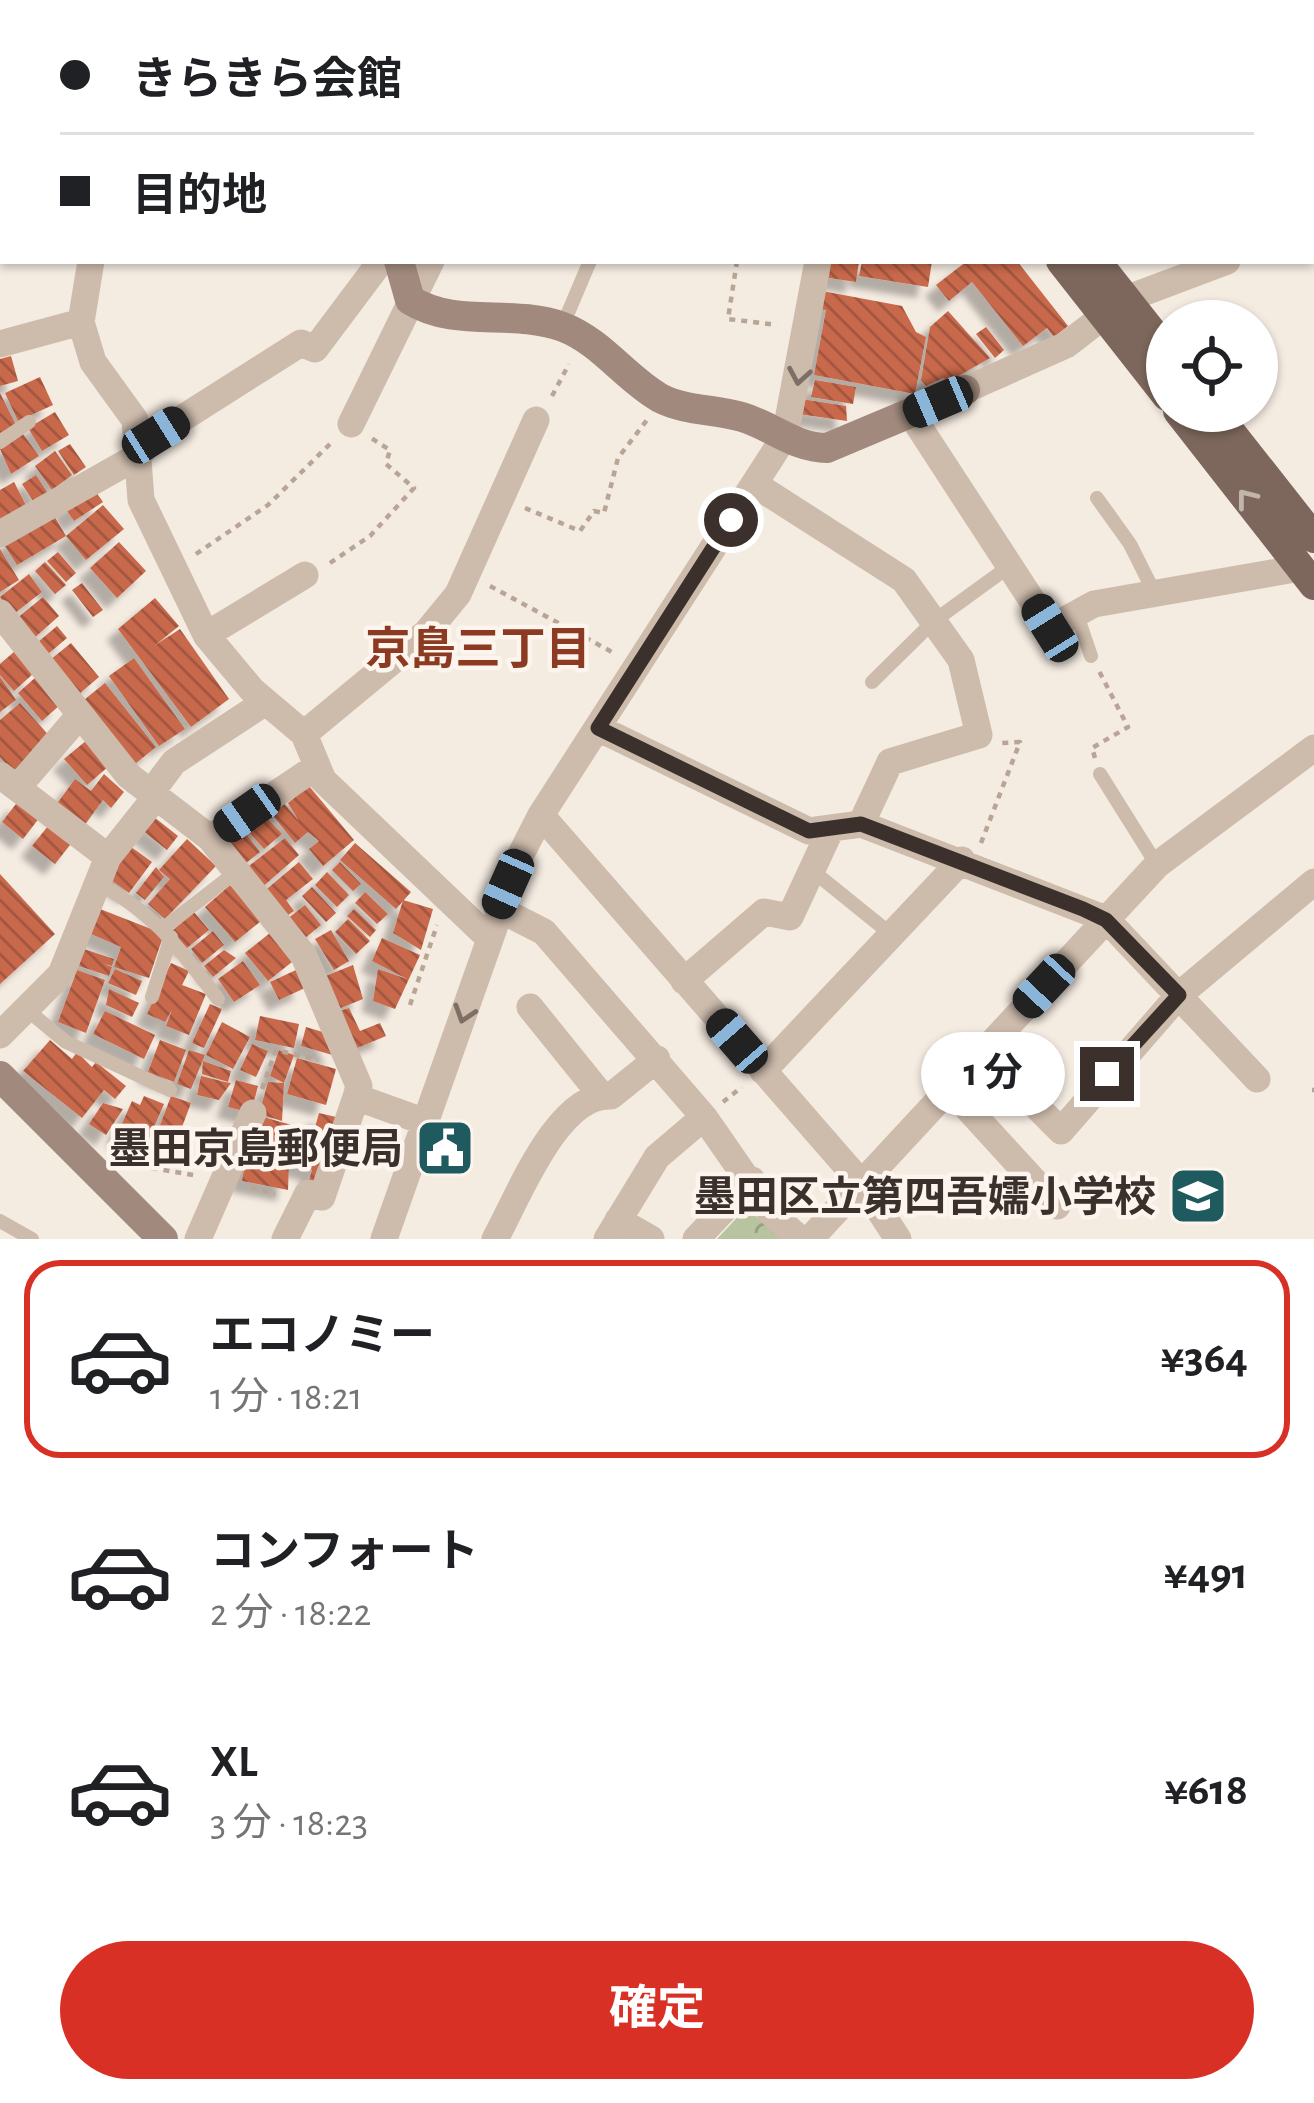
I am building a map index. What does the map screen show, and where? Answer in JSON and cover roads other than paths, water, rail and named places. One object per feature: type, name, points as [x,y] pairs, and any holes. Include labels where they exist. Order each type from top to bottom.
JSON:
[{"type":"main road","points":[[1065,264],[1146,333]]},
{"type":"main road","points":[[1097,264],[1146,360]]},
{"type":"main road","points":[[1194,432],[1307,577]]},
{"type":"main road","points":[[1231,432],[1314,538]]},
{"type":"street","points":[[91,264],[81,322],[93,362],[135,420],[141,500],[171,571],[206,635],[265,703],[304,734],[316,766],[371,830],[489,938]]},
{"type":"street","points":[[0,534],[138,456],[156,435],[301,343],[315,349],[379,264]]},
{"type":"street","points":[[399,264],[410,300],[436,316],[518,317],[573,332],[664,400],[739,416],[806,448],[827,448],[965,390],[1066,345],[1116,308],[1220,264]]},
{"type":"street","points":[[351,424],[429,264]]},
{"type":"street","points":[[384,1239],[428,1123],[497,908],[541,815],[785,436],[818,264]]},
{"type":"street","points":[[0,344],[81,322]]},
{"type":"street","points":[[910,413],[1050,628],[1076,612],[1156,596],[1307,577]]},
{"type":"street","points":[[304,734],[426,633],[469,576],[536,420]]},
{"type":"street","points":[[754,484],[904,580],[961,660],[979,735],[890,762],[861,824]]},
{"type":"street","points":[[206,635],[305,575]]},
{"type":"street","points":[[5,632],[152,796],[210,838],[304,956],[359,1085],[322,1197],[308,1193],[285,1239]]},
{"type":"street","points":[[0,1035],[62,974],[102,869],[174,762],[265,703]]},
{"type":"street","points":[[79,716],[8,782],[102,869]]},
{"type":"street","points":[[598,728],[809,831],[861,824],[1106,920],[1257,1079]]},
{"type":"street","points":[[810,1239],[1157,865],[1314,748]]},
{"type":"street","points":[[210,838],[316,766]]},
{"type":"street","points":[[541,815],[863,1185],[898,1239]]},
{"type":"street","points":[[685,981],[764,913],[790,917],[830,831]]},
{"type":"street","points":[[763,1071],[967,863]]},
{"type":"street","points":[[982,1052],[1060,1131],[1179,995],[1314,882]]},
{"type":"street","points":[[497,908],[544,932],[704,1117],[770,1212],[800,1239]]},
{"type":"street","points":[[530,1007],[601,1095]]},
{"type":"street","points":[[495,1239],[564,1115],[601,1095],[611,1096],[657,1059]]},
{"type":"street","points":[[0,1076],[163,1239]]},
{"type":"street","points":[[950,1088],[1057,1206]]},
{"type":"street","points":[[356,1097],[428,1123]]},
{"type":"street","points":[[198,1239],[253,1113]]},
{"type":"street","points":[[651,1239],[612,1229],[658,1157],[704,1117]]},
{"type":"street","points":[[696,1239],[752,1180]]},
{"type":"lane","points":[[573,332],[589,264]]},
{"type":"lane","points":[[0,442],[29,422]]},
{"type":"lane","points":[[1097,498],[1156,596]]},
{"type":"lane","points":[[872,682],[934,621],[1011,565]]},
{"type":"lane","points":[[1076,612],[1090,656]]},
{"type":"lane","points":[[1100,773],[1157,865]]},
{"type":"lane","points":[[102,869],[168,932],[218,1000]]},
{"type":"lane","points":[[152,997],[168,932],[236,872]]},
{"type":"lane","points":[[814,872],[892,935]]},
{"type":"lane","points":[[26,1009],[65,1042],[170,1090]]},
{"type":"lane","points":[[0,1221],[32,1239]]},
{"type":"place","name":"墨田京島郵便局","points":[[445,1148]]},
{"type":"place","name":"墨田区立第四吾嬬小学校","points":[[1198,1196]]},
{"type":"district","name":"京島三丁目","points":[[478,648]]}]
